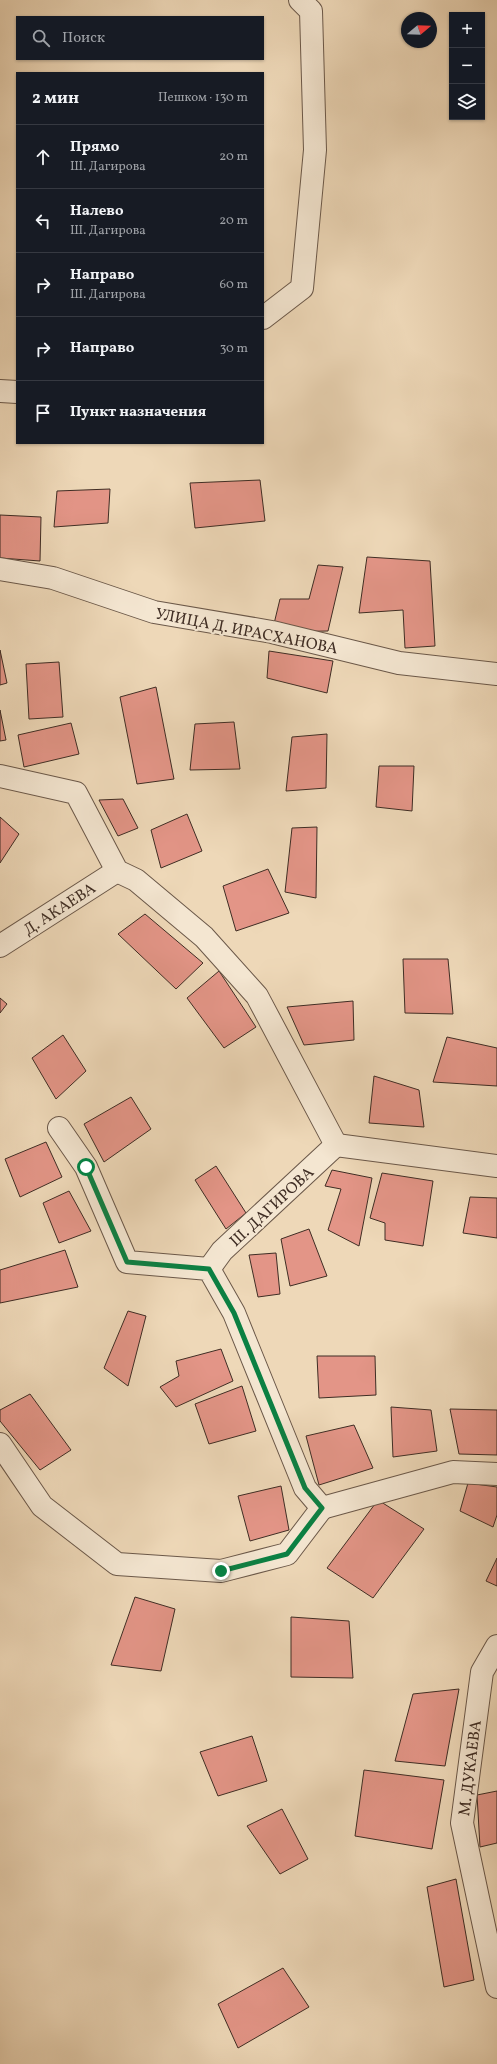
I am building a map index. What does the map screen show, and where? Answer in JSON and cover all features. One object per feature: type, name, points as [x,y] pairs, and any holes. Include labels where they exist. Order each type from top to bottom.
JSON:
[{"type":"street","points":[[264,317],[302,288],[315,150],[310,11],[300,0]]},
{"type":"street","points":[[0,391],[16,392]]},
{"type":"street","name":"УЛИЦА Д. ИРАСХАНОВА","points":[[0,569],[53,578],[154,612],[272,632],[399,663],[497,674]]},
{"type":"street","points":[[0,776],[76,793],[117,871],[136,880],[204,937],[257,996],[336,1145],[497,1166]]},
{"type":"street","name":"Д. АКАЕВА","points":[[0,946],[117,871]]},
{"type":"street","points":[[59,1128],[86,1167],[127,1262],[209,1269],[234,1313],[305,1488],[322,1508]]},
{"type":"street","name":"Ш. ДАГИРОВА","points":[[209,1269],[222,1251],[336,1145]]},
{"type":"street","points":[[0,1444],[42,1506],[117,1564],[221,1571],[287,1554],[322,1508],[453,1472],[497,1474]]},
{"type":"street","name":"М. ДУКАЕВА","points":[[497,1646],[482,1672],[462,1823],[497,1987]]},
{"type":"building","points":[[260,480],[265,521],[195,528],[190,483]]},
{"type":"building","points":[[110,489],[108,523],[54,527],[57,491]]},
{"type":"building","points":[[0,515],[41,517],[40,561],[0,558]]},
{"type":"building","points":[[367,557],[430,561],[435,646],[405,648],[403,610],[359,613]]},
{"type":"building","points":[[318,565],[343,567],[328,631],[272,632],[280,599],[309,599]]},
{"type":"building","points":[[0,650],[7,683],[0,685]]},
{"type":"building","points":[[269,651],[333,661],[327,693],[267,678]]},
{"type":"building","points":[[59,662],[63,717],[29,719],[26,664]]},
{"type":"building","points":[[156,687],[174,779],[137,784],[120,697]]},
{"type":"building","points":[[0,710],[6,740],[0,741]]},
{"type":"building","points":[[234,722],[240,769],[190,770],[195,724]]},
{"type":"building","points":[[71,723],[79,754],[24,767],[18,735]]},
{"type":"building","points":[[327,734],[326,788],[286,791],[292,737]]},
{"type":"building","points":[[379,766],[414,766],[412,811],[376,807]]},
{"type":"building","points":[[123,799],[138,828],[118,836],[99,800]]},
{"type":"building","points":[[187,814],[202,851],[161,868],[151,830]]},
{"type":"building","points":[[0,817],[19,834],[0,863]]},
{"type":"building","points":[[317,827],[316,898],[285,892],[292,828]]},
{"type":"building","points":[[268,869],[289,913],[236,931],[223,886]]},
{"type":"building","points":[[145,914],[203,963],[176,989],[118,934]]},
{"type":"building","points":[[403,959],[448,959],[453,1014],[405,1013]]},
{"type":"building","points":[[219,971],[256,1027],[224,1048],[187,998]]},
{"type":"building","points":[[0,998],[7,1004],[0,1013]]},
{"type":"building","points":[[353,1001],[354,1040],[304,1045],[287,1007]]},
{"type":"building","points":[[63,1035],[86,1071],[56,1099],[32,1058]]},
{"type":"building","points":[[447,1037],[497,1048],[497,1086],[433,1082]]},
{"type":"building","points":[[374,1076],[419,1090],[424,1127],[369,1123]]},
{"type":"building","points":[[131,1097],[151,1129],[104,1162],[84,1124]]},
{"type":"building","points":[[46,1142],[62,1177],[20,1197],[5,1159]]},
{"type":"building","points":[[216,1166],[246,1213],[226,1229],[195,1180]]},
{"type":"building","points":[[332,1170],[372,1178],[359,1246],[328,1230],[341,1189],[325,1186]]},
{"type":"building","points":[[382,1173],[433,1181],[423,1246],[385,1240],[385,1223],[370,1218]]},
{"type":"building","points":[[69,1191],[91,1231],[59,1243],[43,1203]]},
{"type":"building","points":[[470,1197],[497,1198],[497,1238],[463,1233]]},
{"type":"building","points":[[309,1229],[327,1276],[290,1286],[281,1239]]},
{"type":"building","points":[[65,1250],[78,1287],[0,1303],[0,1270]]},
{"type":"building","points":[[276,1253],[280,1294],[258,1297],[249,1255]]},
{"type":"building","points":[[128,1311],[146,1316],[128,1386],[104,1368]]},
{"type":"building","points":[[221,1349],[233,1381],[176,1407],[160,1387],[179,1376],[176,1361]]},
{"type":"building","points":[[317,1356],[375,1356],[376,1395],[319,1398]]},
{"type":"building","points":[[242,1386],[256,1431],[209,1444],[195,1404]]},
{"type":"building","points":[[30,1394],[71,1450],[40,1470],[0,1421],[0,1410]]},
{"type":"building","points":[[391,1407],[431,1410],[437,1451],[393,1457]]},
{"type":"building","points":[[450,1409],[497,1410],[497,1455],[459,1454]]},
{"type":"building","points":[[354,1425],[373,1468],[319,1485],[306,1436]]},
{"type":"building","points":[[468,1483],[497,1487],[497,1515],[493,1527],[460,1511]]},
{"type":"building","points":[[281,1486],[289,1530],[250,1541],[238,1496]]},
{"type":"building","points":[[378,1500],[424,1529],[373,1598],[327,1568]]},
{"type":"building","points":[[497,1558],[497,1586],[486,1581]]},
{"type":"building","points":[[135,1597],[175,1609],[161,1671],[111,1665]]},
{"type":"building","points":[[291,1617],[349,1621],[353,1678],[291,1677]]},
{"type":"building","points":[[459,1689],[445,1766],[395,1761],[413,1694]]},
{"type":"building","points":[[252,1736],[267,1781],[218,1796],[200,1752]]},
{"type":"building","points":[[364,1770],[444,1780],[432,1849],[355,1836]]},
{"type":"building","points":[[497,1791],[497,1843],[480,1847],[477,1795]]},
{"type":"building","points":[[282,1809],[308,1859],[280,1874],[247,1826]]},
{"type":"building","points":[[456,1879],[474,1980],[444,1987],[427,1887]]},
{"type":"building","points":[[283,1968],[309,2007],[238,2048],[218,2004]]},
{"type":"route","points":[[86,1167],[127,1262],[209,1269],[234,1313],[305,1488],[322,1508],[287,1554],[221,1571]]}]
